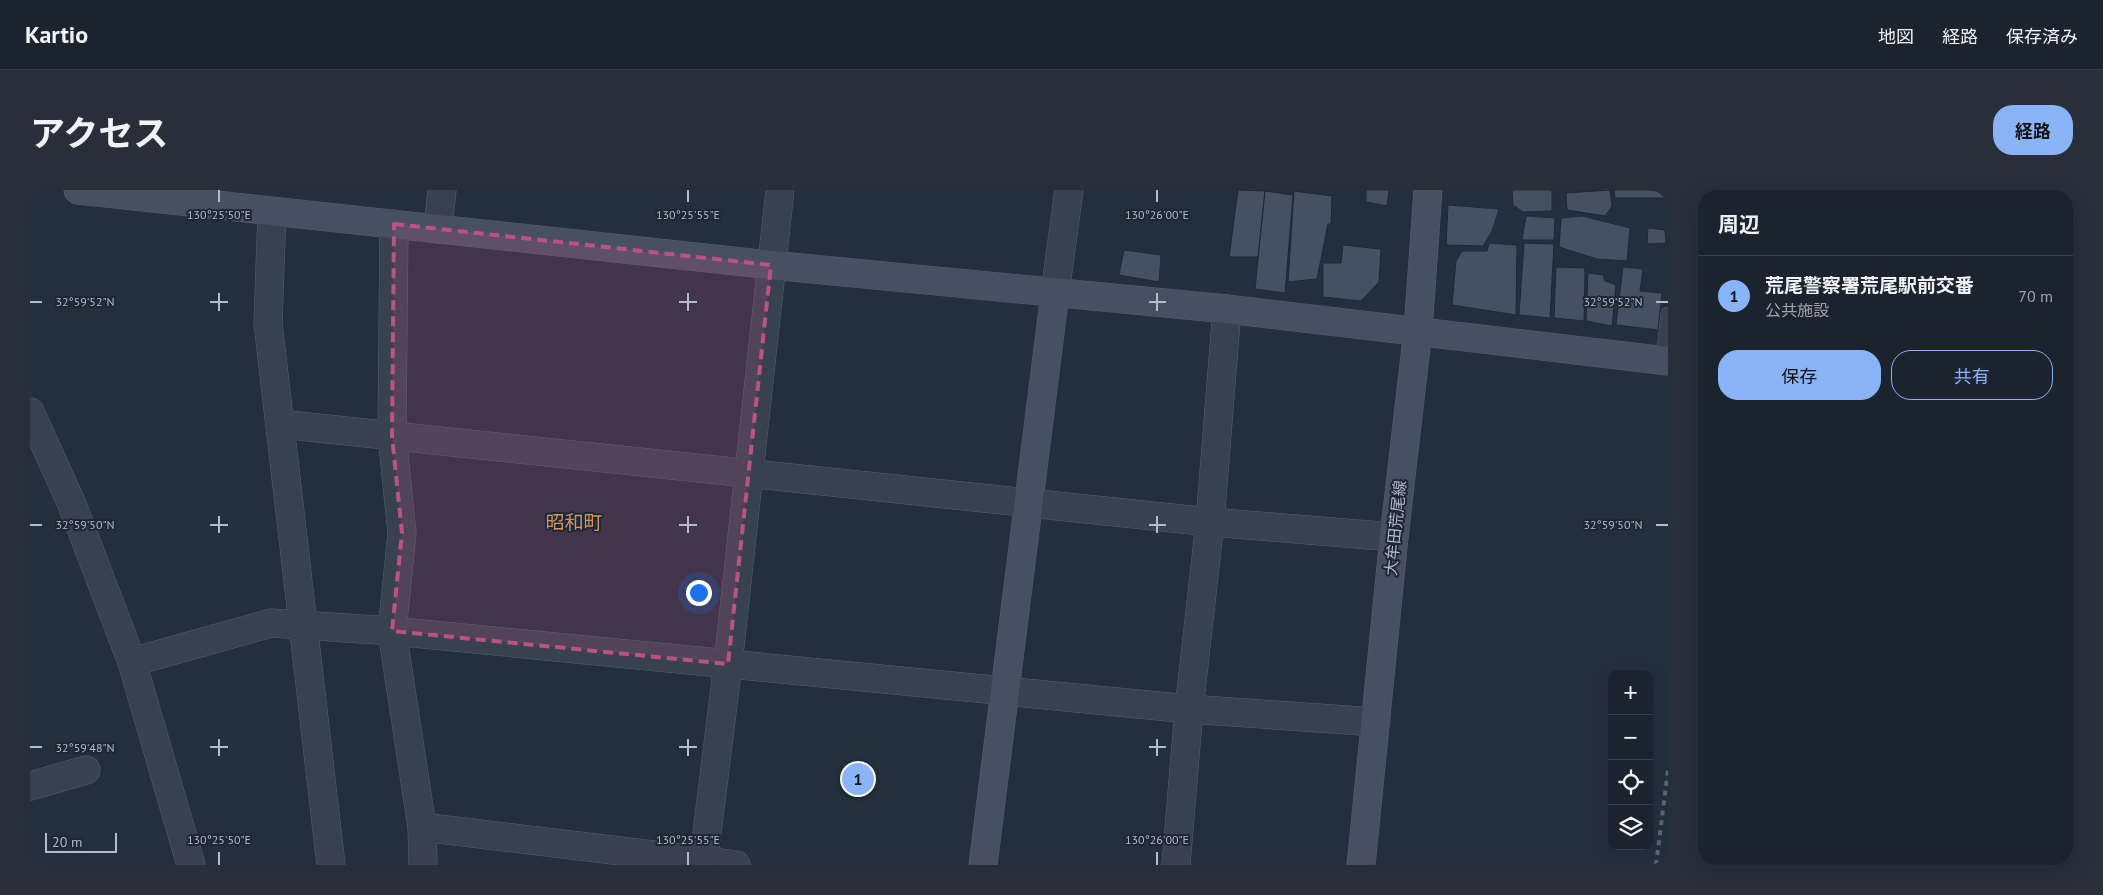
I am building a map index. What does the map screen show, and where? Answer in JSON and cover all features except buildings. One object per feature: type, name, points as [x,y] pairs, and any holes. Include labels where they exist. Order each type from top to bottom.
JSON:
[{"type":"street","points":[[78,190],[771,264],[1227,309],[1418,330],[1666,361]]},
{"type":"street","points":[[438,229],[442,190]]},
{"type":"street","points":[[704,863],[728,664],[780,190]]},
{"type":"street","points":[[983,865],[1069,190]]},
{"type":"street","name":"大牟田荒尾線","points":[[1361,865],[1394,537],[1418,330],[1428,190]]},
{"type":"street","points":[[272,212],[268,323],[331,865]]},
{"type":"street","points":[[394,224],[392,436],[402,533],[392,631],[422,827],[423,865]]},
{"type":"street","points":[[1176,865],[1189,709],[1210,522],[1227,309]]},
{"type":"street","points":[[30,412],[71,502],[132,662],[190,865]]},
{"type":"street","points":[[280,424],[1028,504],[1210,522],[1394,537]]},
{"type":"street","points":[[132,662],[271,623],[392,631],[1189,709],[1376,722]]},
{"type":"street","points":[[30,786],[86,770]]},
{"type":"street","points":[[422,827],[704,863],[736,865]]},
{"type":"lane","points":[[1666,361],[1668,314]]},
{"type":"highlighted area","points":[[394,224],[771,265],[728,664],[392,631],[402,533],[392,436]]},
{"type":"railway","points":[[1656,865],[1668,770]]},
{"type":"place","name":"荒尾警察署荒尾駅前交番","points":[[858,779]]},
{"type":"district","name":"昭和町","points":[[574,522]]}]
